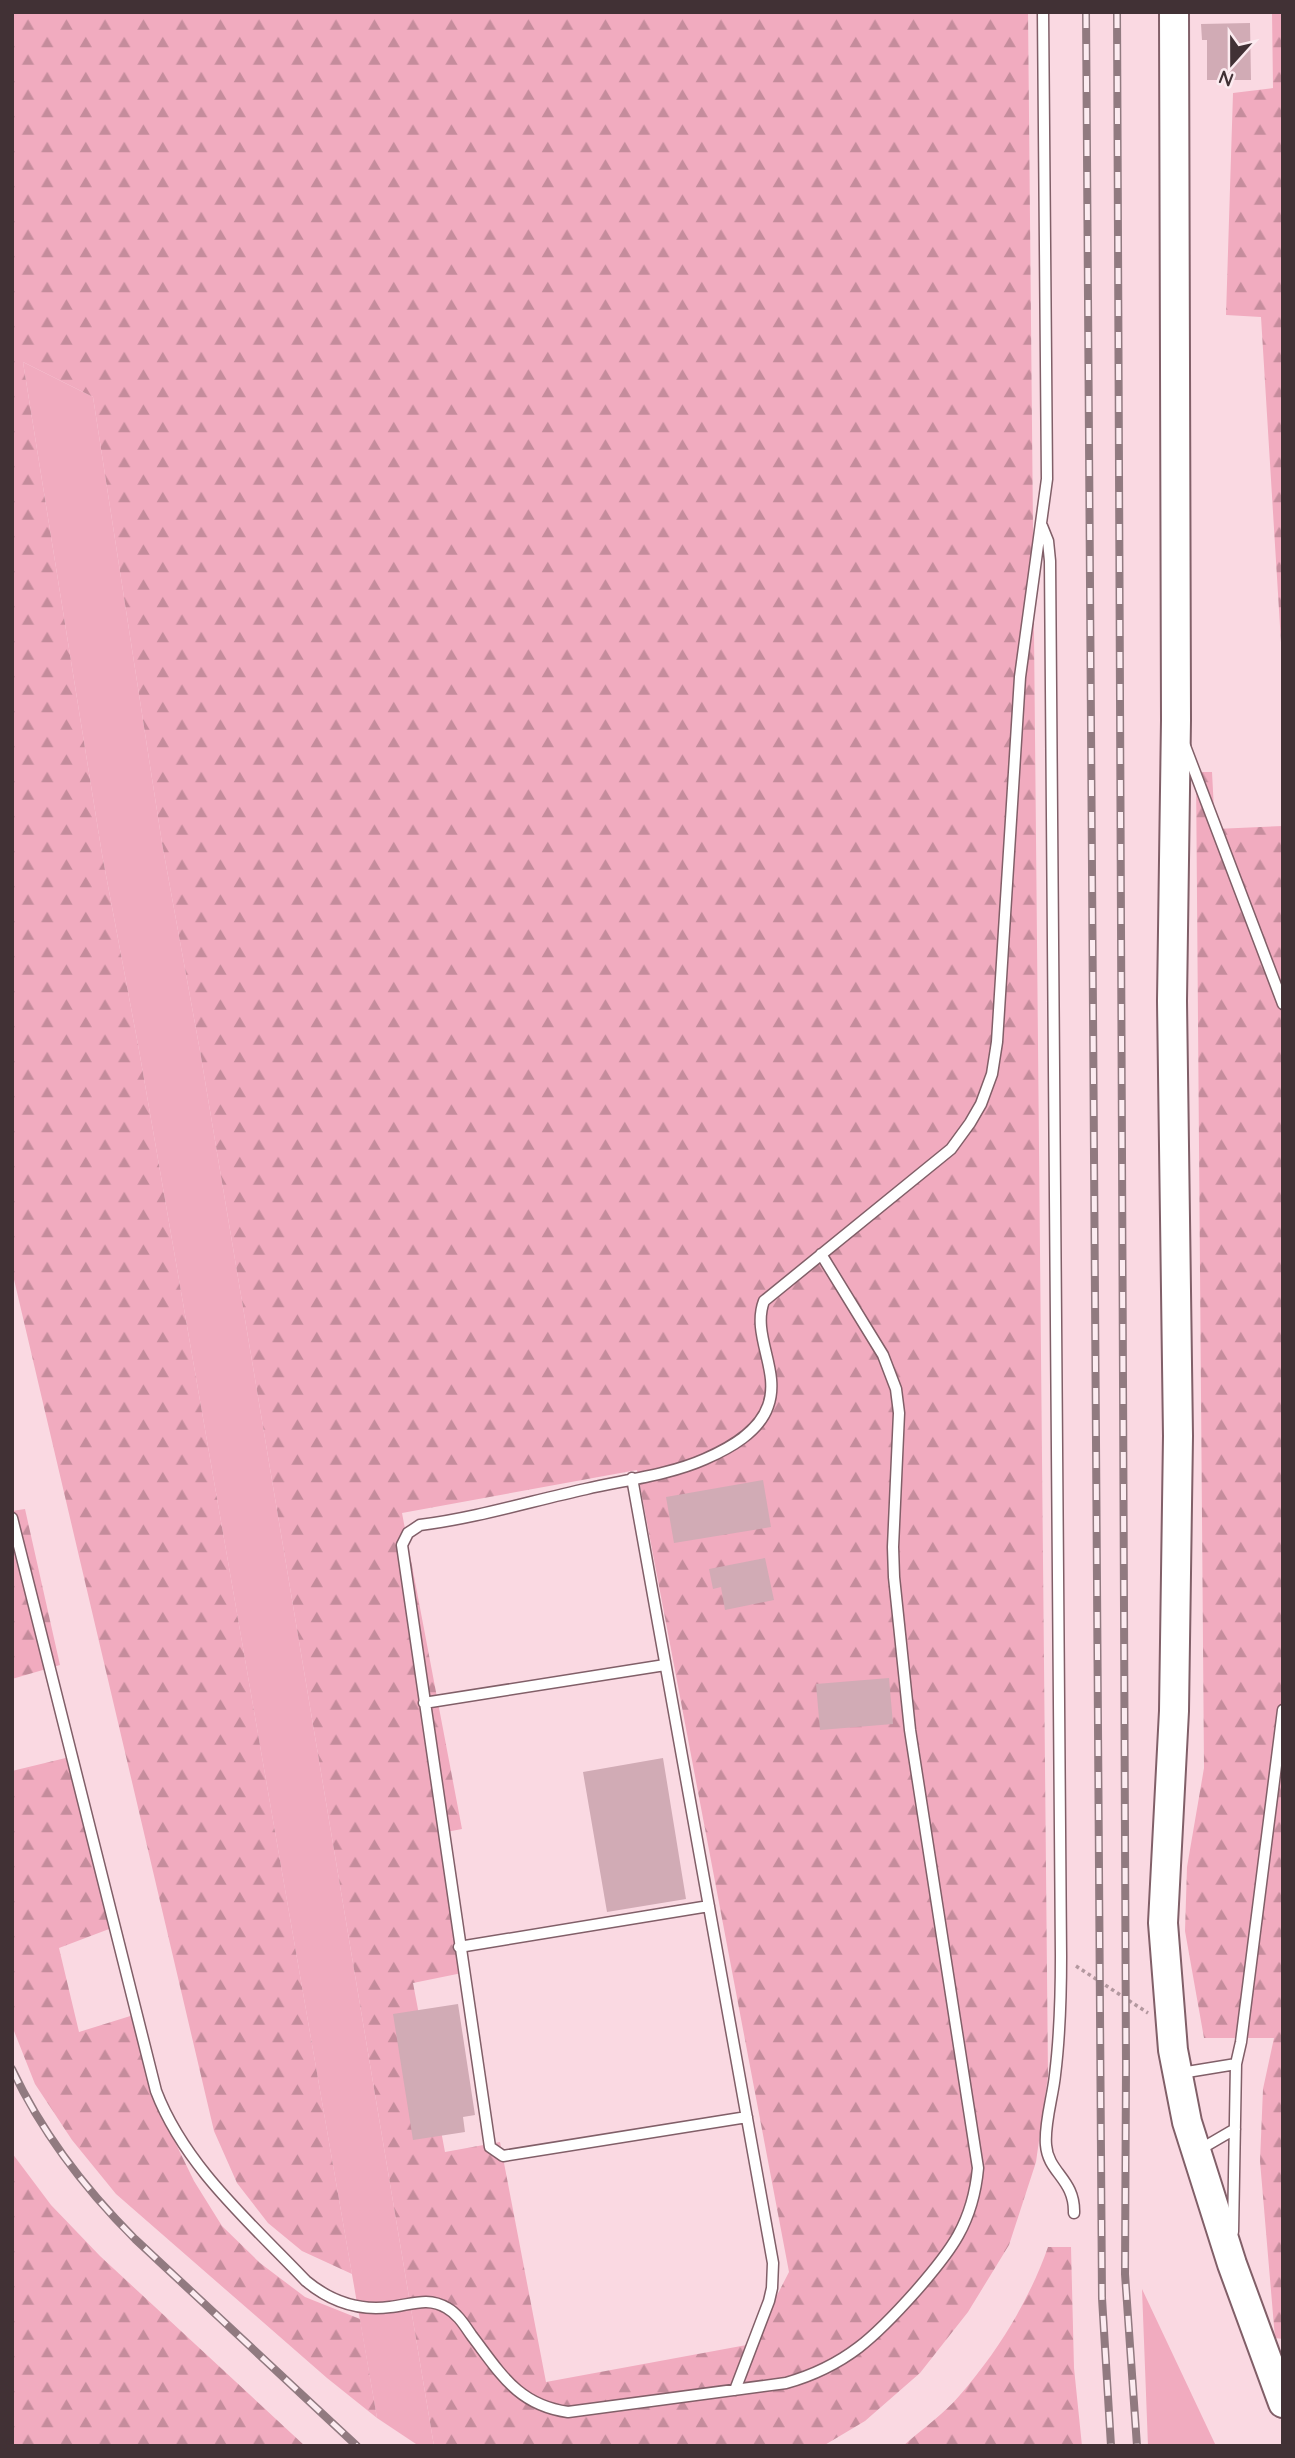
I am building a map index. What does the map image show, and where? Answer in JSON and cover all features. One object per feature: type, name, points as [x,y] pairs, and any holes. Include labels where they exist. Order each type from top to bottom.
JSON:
[{"type":"street","points":[[1174,12],[1176,720],[1172,1001],[1178,1436],[1174,1711],[1163,1923],[1171,2028],[1187,2122],[1232,2264],[1283,2403]]},
{"type":"lane","points":[[747,2117],[503,2156],[487,2142],[402,1551],[408,1533],[420,1525],[682,1467],[724,1450],[757,1426],[768,1406],[772,1383],[760,1315],[764,1301],[951,1149],[976,1114],[989,1084],[997,1042],[1020,677],[1047,480],[1043,12]]},
{"type":"lane","points":[[1042,525],[1051,561],[1061,1956],[1058,2047],[1045,2144],[1050,2162],[1071,2192],[1074,2213]]},
{"type":"lane","points":[[1176,720],[1283,1004]]},
{"type":"lane","points":[[12,1518],[156,2091],[172,2127],[194,2161],[316,2290],[340,2302],[366,2308],[393,2307],[425,2301],[447,2308],[459,2319],[515,2390],[540,2406],[569,2412],[786,2383],[804,2378],[837,2363],[873,2337],[937,2266],[955,2243],[973,2200],[978,2168],[903,1678],[893,1547],[898,1401],[883,1355],[821,1254]]},
{"type":"lane","points":[[632,1478],[773,2275],[769,2301],[735,2390]]},
{"type":"lane","points":[[424,1703],[665,1665]]},
{"type":"lane","points":[[1232,2264],[1236,2064],[1272,1812],[1283,1710]]},
{"type":"lane","points":[[459,1947],[709,1906]]},
{"type":"lane","points":[[1177,2073],[1236,2064]]},
{"type":"lane","points":[[1196,2152],[1235,2129]]},
{"type":"path","points":[[1061,1956],[1171,2028]]},
{"type":"green space","points":[[12,12],[1028,12],[1048,2076],[1036,2162],[1009,2245],[968,2312],[920,2373],[865,2421],[823,2446],[434,2446],[200,1051],[162,843],[93,397],[23,362],[102,854],[139,1050],[352,2274],[302,2251],[268,2223],[237,2183],[214,2131],[12,1271]],"holes":[[[637,1470],[789,2272],[752,2344],[546,2382],[500,2142],[445,2152],[413,1983],[467,1972],[441,1833],[462,1829],[402,1513]]]},
{"type":"green space","points":[[1272,12],[1283,12],[1283,675],[1261,317],[1226,315],[1233,93],[1273,88]]},
{"type":"green space","points":[[23,362],[93,397],[162,843],[200,1051],[434,2446],[419,2446],[377,2418],[139,1050],[102,854]]},
{"type":"green space","points":[[1196,772],[1212,772],[1215,829],[1283,826],[1283,2339],[1275,2338],[1260,2161],[1263,2089],[1274,2038],[1204,2038],[1185,1931],[1187,1867],[1204,1768]]},
{"type":"green space","points":[[25,1509],[60,1665],[12,1679],[12,1511]]},
{"type":"green space","points":[[78,1755],[117,1926],[59,1948],[79,2032],[140,2013],[175,2142],[194,2181],[222,2226],[260,2263],[305,2297],[360,2319],[377,2418],[327,2378],[116,2194],[72,2140],[35,2084],[12,2026],[12,1771]]},
{"type":"green space","points":[[12,2153],[51,2205],[100,2256],[305,2446],[12,2446]]},
{"type":"green space","points":[[1048,2247],[1071,2247],[1074,2368],[1082,2446],[903,2446],[954,2402],[987,2361],[1022,2306]]},
{"type":"green space","points":[[1142,2289],[1216,2446],[1148,2446]]},
{"type":"building","points":[[1250,23],[1251,80],[1207,80],[1207,40],[1202,40],[1201,24]]},
{"type":"building","points":[[763,1480],[771,1527],[674,1543],[666,1497]]},
{"type":"building","points":[[765,1558],[774,1600],[725,1610],[721,1587],[713,1589],[709,1569]]},
{"type":"building","points":[[889,1678],[893,1724],[820,1730],[816,1684]]},
{"type":"building","points":[[663,1758],[686,1899],[607,1912],[583,1772]]},
{"type":"building","points":[[458,2004],[475,2115],[463,2117],[465,2132],[413,2140],[393,2014]]},
{"type":"railway","points":[[1086,12],[1102,2298],[1111,2446]]},
{"type":"railway","points":[[1117,12],[1125,2274],[1137,2446]]},
{"type":"railway","points":[[12,2069],[51,2138],[82,2180],[117,2220],[357,2446]]}]
